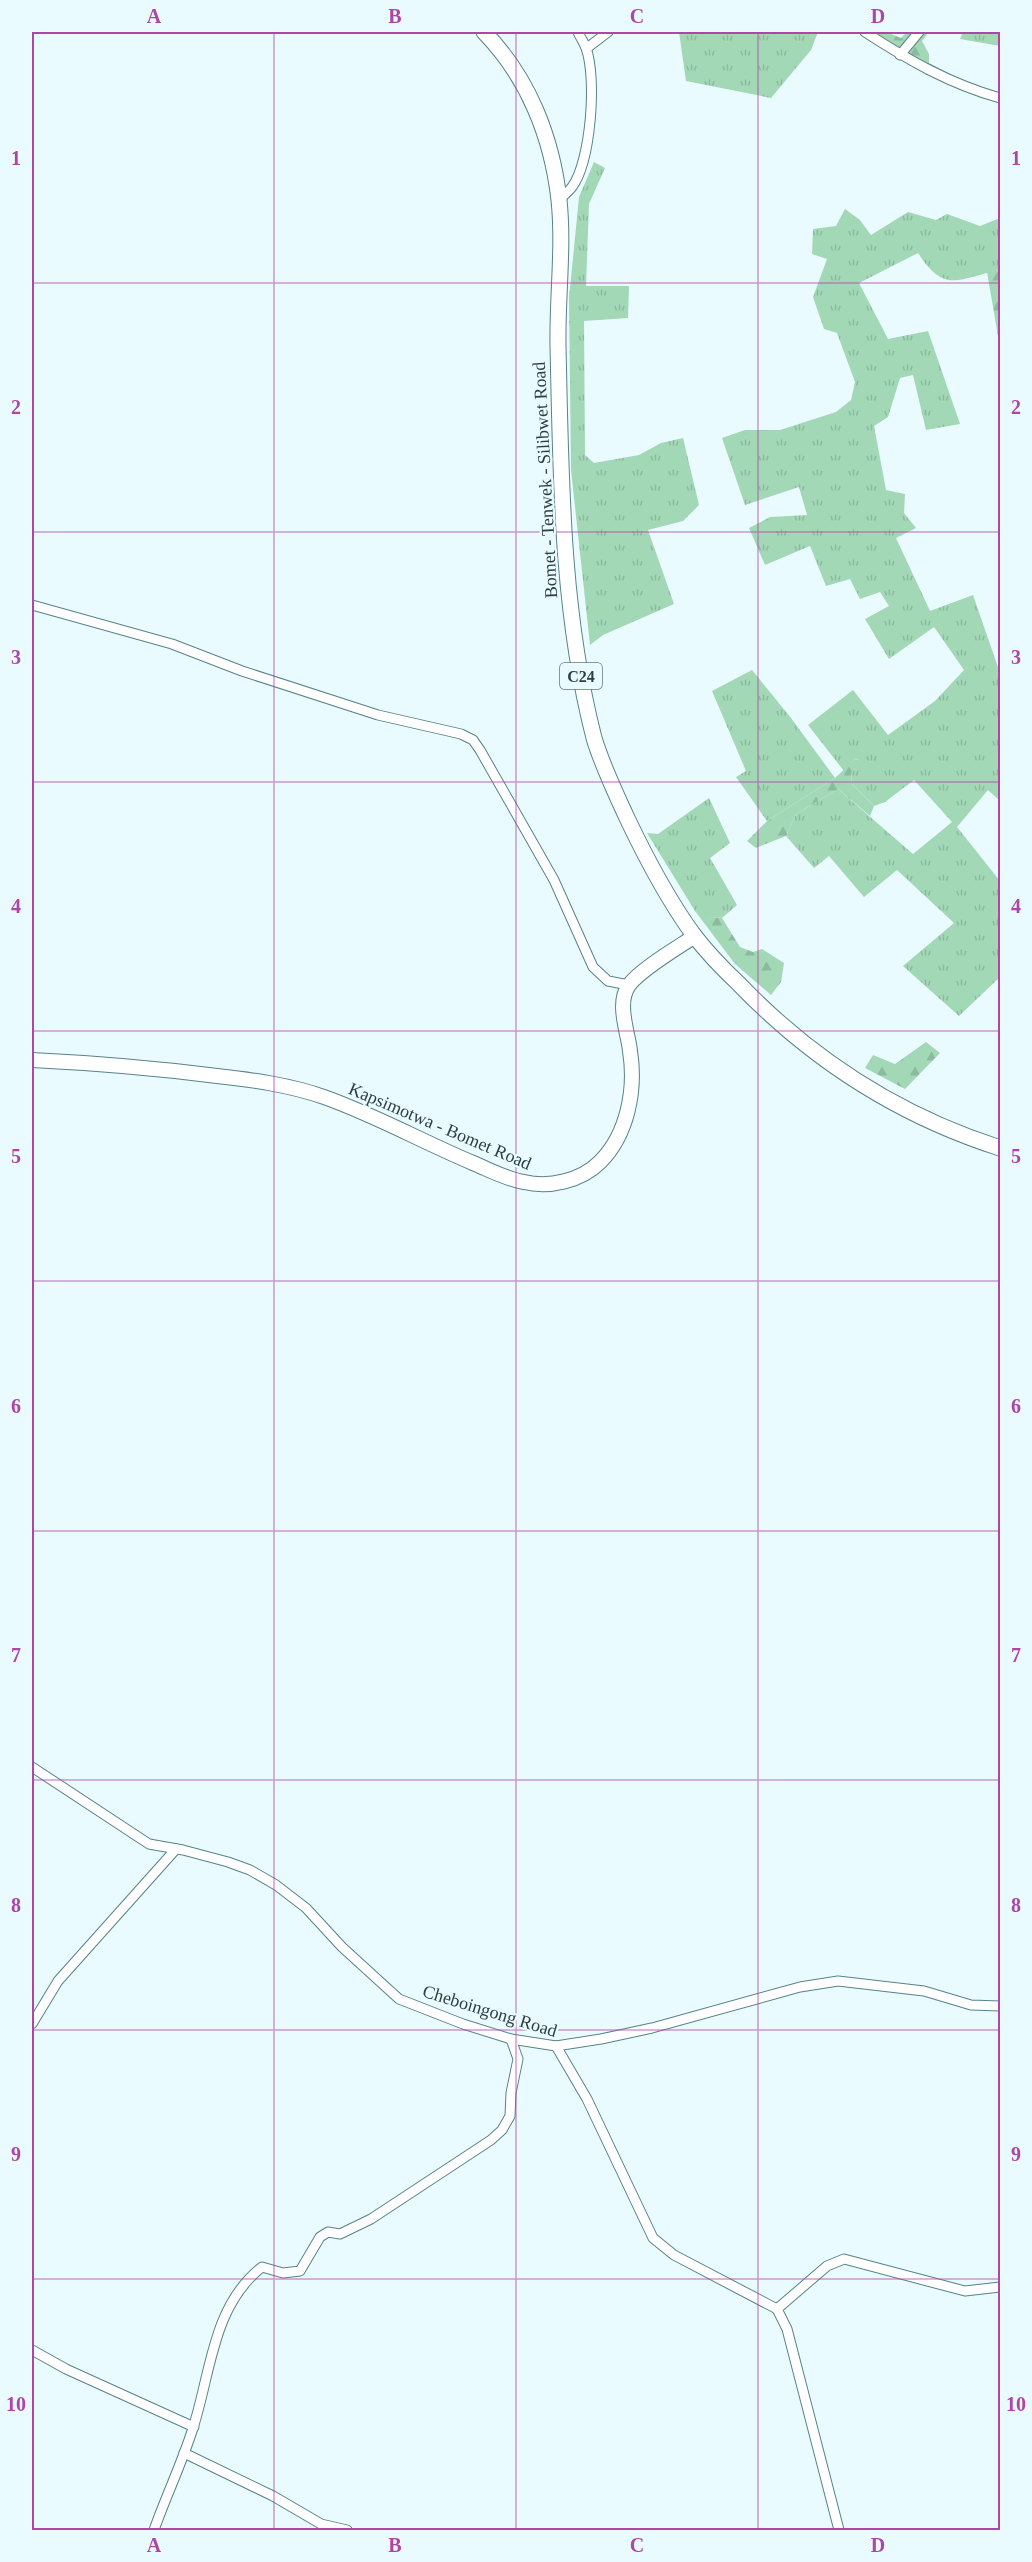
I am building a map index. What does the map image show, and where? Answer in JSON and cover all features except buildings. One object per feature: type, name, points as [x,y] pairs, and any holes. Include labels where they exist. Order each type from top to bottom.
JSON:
[{"type":"main road","name":"Bomet - Tenwek - Silibwet Road","points":[[484,32],[514,68],[532,100],[548,146],[559,200],[557,312],[562,501],[570,603],[579,668],[595,741],[611,784],[644,855],[695,936],[766,1012],[843,1072],[907,1111],[1000,1148]]},
{"type":"street","points":[[559,200],[573,187],[584,160],[592,112],[591,78],[586,48],[578,32]]},
{"type":"street","points":[[586,48],[608,32]]},
{"type":"street","points":[[865,32],[942,78],[973,91],[1000,98]]},
{"type":"street","points":[[900,55],[919,32]]},
{"type":"street","points":[[32,605],[172,644],[242,671],[378,715],[468,736],[480,750],[554,880],[593,967],[608,981],[629,985],[695,936]]},
{"type":"street","name":"Kapsimotwa - Bomet Road","points":[[32,1060],[190,1072],[302,1090],[370,1115],[434,1147],[505,1177],[544,1185],[590,1170],[610,1149],[618,1136],[629,1106],[632,1088],[631,1053],[624,1010],[629,985]]},
{"type":"street","name":"Cheboingong Road","points":[[32,1767],[149,1844],[228,1862],[250,1870],[276,1885],[306,1908],[350,1955],[399,1999],[462,2024],[512,2039],[556,2046],[587,2099],[653,2238],[674,2255],[777,2309]]},
{"type":"street","points":[[32,2024],[58,1981],[176,1849]]},
{"type":"street","points":[[556,2046],[652,2028],[821,1983],[838,1982],[924,1991],[971,2005],[1000,2006]]},
{"type":"street","points":[[154,2530],[194,2427],[213,2345],[234,2300],[252,2276],[262,2267],[283,2273],[300,2271],[320,2237],[327,2232],[340,2234],[371,2219],[497,2135],[510,2116],[511,2093],[518,2059],[512,2039]]},
{"type":"street","points":[[839,2530],[787,2329],[777,2309],[826,2266],[844,2259],[964,2291],[1000,2287]]},
{"type":"street","points":[[32,2350],[66,2369],[194,2427]]},
{"type":"street","points":[[184,2453],[273,2496],[321,2524],[347,2530]]},
{"type":"green space","points":[[679,32],[818,32],[811,50],[771,98],[686,81]]},
{"type":"green space","points":[[873,32],[886,32],[901,38],[907,32],[914,32],[899,51]]},
{"type":"green space","points":[[924,32],[929,32],[922,41],[929,54],[929,63],[970,84],[923,64],[907,53]]},
{"type":"green space","points":[[963,32],[1000,32],[1000,46],[960,39]]},
{"type":"green space","points":[[594,162],[605,168],[589,204],[586,286],[629,286],[628,318],[584,321],[585,455],[594,463],[639,455],[661,443],[683,438],[699,505],[683,521],[648,530],[674,604],[603,635],[590,645],[571,470],[569,298],[579,197]]},
{"type":"green space","points":[[845,209],[860,220],[871,235],[908,212],[936,220],[947,214],[980,226],[1000,218],[1000,270],[963,279],[945,279],[936,274],[918,253],[859,283],[888,339],[928,331],[960,424],[926,430],[913,375],[900,378],[888,417],[874,426],[886,490],[905,494],[904,513],[916,528],[896,538],[930,611],[973,595],[1000,673],[1000,801],[988,790],[957,827],[1000,881],[1000,977],[959,1016],[903,966],[954,923],[897,870],[864,897],[829,856],[814,868],[786,836],[796,814],[838,789],[913,854],[952,822],[914,780],[885,802],[874,806],[852,784],[851,773],[862,761],[855,759],[844,771],[808,725],[853,690],[888,735],[935,701],[964,670],[934,627],[889,659],[865,619],[889,606],[880,592],[860,599],[850,579],[826,586],[810,546],[765,565],[749,528],[770,517],[807,515],[799,487],[745,505],[722,438],[745,430],[780,430],[836,412],[851,400],[855,382],[837,333],[824,329],[813,297],[827,259],[812,254],[813,229],[836,226]]},
{"type":"green space","points":[[1000,270],[1000,348],[987,272]]},
{"type":"green space","points":[[752,670],[835,778],[767,821],[736,777],[746,771],[712,691]]},
{"type":"green space","points":[[855,759],[863,761],[851,773],[852,784],[874,806],[870,816],[838,789],[796,814],[786,836],[756,848],[747,841],[767,821],[835,778]]},
{"type":"green space","points":[[709,798],[730,843],[710,858],[737,905],[722,918],[712,917],[708,920],[695,911],[647,833],[658,834]]},
{"type":"green space","points":[[695,911],[708,919],[722,918],[740,947],[753,952],[762,949],[784,963],[781,982],[771,995],[735,964]]},
{"type":"green space","points":[[926,1042],[940,1053],[905,1089],[865,1068],[873,1055],[895,1064]]}]
